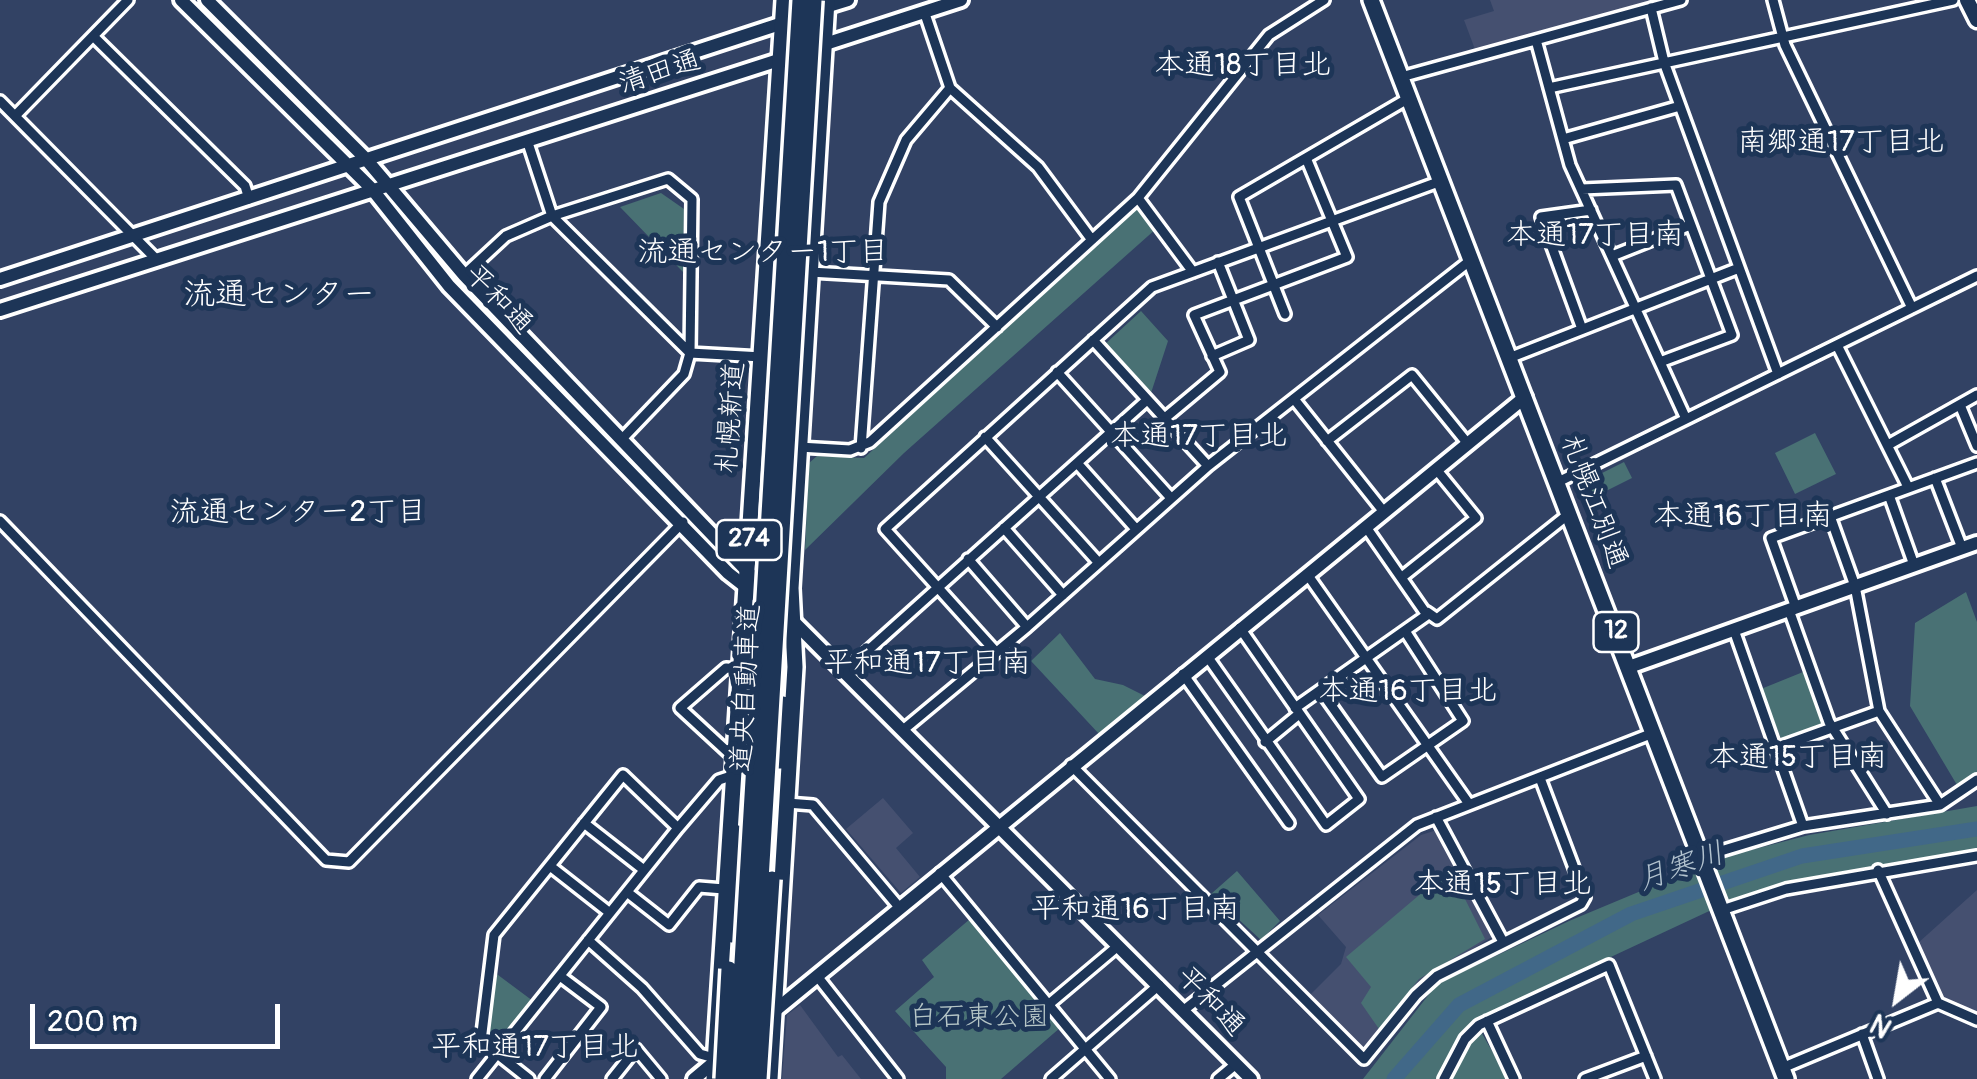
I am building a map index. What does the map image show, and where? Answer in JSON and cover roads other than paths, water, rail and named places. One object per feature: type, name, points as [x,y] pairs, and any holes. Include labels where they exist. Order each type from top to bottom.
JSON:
[{"type":"highway","name":"札幌新道","points":[[714,1067],[784,0]]},
{"type":"highway","name":"道央自動車道","points":[[734,1079],[800,0]]},
{"type":"highway","name":"札幌江別通","points":[[1371,0],[1784,1073]]},
{"type":"highway","name":"道央自動車道","points":[[749,1079],[822,2]]},
{"type":"highway","name":"274","points":[[770,1079],[794,667],[792,621],[799,447],[823,44],[822,2]]},
{"type":"highway","points":[[760,1079],[783,705],[794,667]]},
{"type":"highway","points":[[723,1079],[742,759],[734,732]]},
{"type":"main road","points":[[1967,0],[1977,20]]},
{"type":"street","points":[[15,116],[128,0]]},
{"type":"street","name":"平和通","points":[[182,0],[372,189],[449,286],[686,518],[748,570],[792,621],[1251,1079]]},
{"type":"street","name":"平和通","points":[[208,0],[390,184],[464,275],[621,440],[746,590],[792,621]]},
{"type":"street","name":"清田通","points":[[0,279],[781,24],[822,2],[848,0]]},
{"type":"street","name":"清田通","points":[[0,310],[372,189],[528,143],[961,0]]},
{"type":"street","points":[[799,447],[860,448],[1138,198],[1269,34],[1324,0]]},
{"type":"street","points":[[1402,77],[1681,0]]},
{"type":"street","points":[[1773,0],[1783,37],[1912,308]]},
{"type":"street","points":[[1549,88],[1953,0]]},
{"type":"street","points":[[1658,4],[1664,62],[1778,374]]},
{"type":"street","points":[[924,12],[950,88],[1038,168],[1092,240]]},
{"type":"street","points":[[94,36],[245,186],[254,227]]},
{"type":"street","points":[[1536,40],[1563,139],[1582,189],[1686,420]]},
{"type":"street","points":[[860,448],[875,218],[890,170],[906,140],[950,88]]},
{"type":"street","points":[[1285,314],[1239,197],[1408,98]]},
{"type":"street","points":[[0,102],[156,258]]},
{"type":"street","points":[[1563,139],[1680,106]]},
{"type":"street","points":[[528,143],[552,216],[690,353],[762,356]]},
{"type":"street","points":[[1165,418],[1220,372],[1194,315],[1347,257],[1306,158]]},
{"type":"street","points":[[464,275],[506,236],[552,216],[668,179],[692,199],[690,353],[684,374],[621,440]]},
{"type":"street","points":[[996,652],[885,529],[1152,286],[1442,182]]},
{"type":"street","points":[[1582,189],[1676,185],[1732,335],[1660,362]]},
{"type":"street","points":[[1138,198],[1193,272]]},
{"type":"street","points":[[1582,329],[1541,216],[1591,210]]},
{"type":"street","points":[[1612,256],[1690,225]]},
{"type":"street","points":[[903,730],[1027,628],[1208,466],[1472,259]]},
{"type":"street","points":[[1212,356],[1249,340],[1218,262]]},
{"type":"street","points":[[1509,358],[1739,268]]},
{"type":"street","points":[[810,272],[949,280],[996,326]]},
{"type":"street","points":[[1558,482],[1977,276]]},
{"type":"street","points":[[1093,340],[1208,466]]},
{"type":"street","points":[[1837,345],[1908,488]]},
{"type":"street","points":[[1058,372],[1170,498]]},
{"type":"street","points":[[1327,440],[1412,375],[1468,444]]},
{"type":"street","points":[[1888,446],[1977,395]]},
{"type":"street","points":[[694,1079],[714,1067],[774,1010],[1525,396]]},
{"type":"street","points":[[1294,398],[1384,512]]},
{"type":"street","points":[[845,671],[1147,400]]},
{"type":"street","points":[[1960,405],[1977,446]]},
{"type":"street","points":[[985,438],[1098,562]]},
{"type":"street","points":[[1076,463],[1136,529]]},
{"type":"street","points":[[1887,814],[1833,728],[1771,538],[1977,464]]},
{"type":"street","points":[[1402,577],[1476,518],[1436,470]]},
{"type":"street","points":[[1935,478],[1962,548]]},
{"type":"street","points":[[1889,495],[1914,565]]},
{"type":"street","points":[[1366,527],[1427,612],[1437,619],[1570,513]]},
{"type":"street","points":[[1830,516],[1855,586],[1879,710],[1940,805]]},
{"type":"street","points":[[0,522],[326,860],[349,862],[686,518]]},
{"type":"street","points":[[1004,528],[1063,595]]},
{"type":"street","points":[[1630,667],[1977,543]]},
{"type":"street","points":[[968,559],[1027,628]]},
{"type":"street","points":[[1307,574],[1469,804]]},
{"type":"street","points":[[1265,742],[1321,691],[1427,612]]},
{"type":"street","points":[[1206,656],[1326,825],[1358,799],[1240,628]]},
{"type":"street","points":[[1321,691],[1382,778],[1463,721],[1405,630]]},
{"type":"street","points":[[1734,630],[1803,826]]},
{"type":"street","points":[[732,756],[680,708],[726,668],[739,669]]},
{"type":"street","points":[[1184,674],[1288,823]]},
{"type":"street","points":[[1776,748],[1879,710]]},
{"type":"street","points":[[1184,1010],[1397,838],[1436,817],[1654,733]]},
{"type":"street","points":[[1071,765],[1364,1059],[1416,995],[1437,976],[1502,940],[1581,904],[1585,897],[1540,778]]},
{"type":"street","points":[[529,1079],[480,1041],[494,935],[623,775],[678,828]]},
{"type":"street","points":[[476,1079],[678,828],[719,780],[731,776]]},
{"type":"street","points":[[1703,863],[1803,826],[1940,805],[1977,780]]},
{"type":"street","points":[[787,803],[813,805],[899,907]]},
{"type":"street","points":[[1436,817],[1502,940]]},
{"type":"street","points":[[584,823],[644,870]]},
{"type":"street","points":[[1720,905],[1878,870],[1977,856]]},
{"type":"street","points":[[550,866],[610,913]]},
{"type":"street","points":[[1878,870],[1938,1003],[1977,1020]]},
{"type":"street","points":[[940,873],[1110,1079]]},
{"type":"street","points":[[628,892],[669,925],[699,888],[724,889]]},
{"type":"street","points":[[588,940],[642,988],[714,1067]]},
{"type":"street","points":[[1048,1006],[1118,946]]},
{"type":"street","points":[[1444,1079],[1464,1039],[1487,1021],[1609,965],[1655,1079]]},
{"type":"street","points":[[545,1079],[601,1006],[560,976]]},
{"type":"street","points":[[816,976],[898,1079]]},
{"type":"street","points":[[1052,1079],[1159,984]]},
{"type":"street","points":[[1784,1073],[1862,1034],[1938,1003]]},
{"type":"street","points":[[1487,1021],[1514,1079]]},
{"type":"street","points":[[1862,1034],[1878,1079]]},
{"type":"street","points":[[612,1079],[636,1049],[661,1079]]},
{"type":"street","points":[[1585,1079],[1646,1056]]},
{"type":"street","points":[[1218,1079],[1236,1064]]},
{"type":"waterway","name":"月寒川","points":[[1394,1079],[1459,1005],[1631,914],[1802,856],[1977,829]]},
{"type":"district","name":"本通18丁目北","points":[[1243,66]]},
{"type":"district","name":"南郷通17丁目北","points":[[1841,143]]},
{"type":"district","name":"本通17丁目南","points":[[1595,236]]},
{"type":"district","name":"流通センター1丁目","points":[[763,253]]},
{"type":"district","name":"流通センター","points":[[279,296]]},
{"type":"district","name":"本通17丁目北","points":[[1199,437]]},
{"type":"district","name":"流通センター2丁目","points":[[298,513]]},
{"type":"district","name":"本通16丁目南","points":[[1743,517]]},
{"type":"district","name":"平和通17丁目南","points":[[927,664]]},
{"type":"district","name":"本通16丁目北","points":[[1408,692]]},
{"type":"district","name":"本通15丁目南","points":[[1798,758]]},
{"type":"district","name":"本通15丁目北","points":[[1503,885]]},
{"type":"district","name":"平和通16丁目南","points":[[1135,910]]},
{"type":"district","name":"平和通17丁目北","points":[[535,1048]]},
{"type":"park label","name":"白石東公園","points":[[979,1018]]}]
